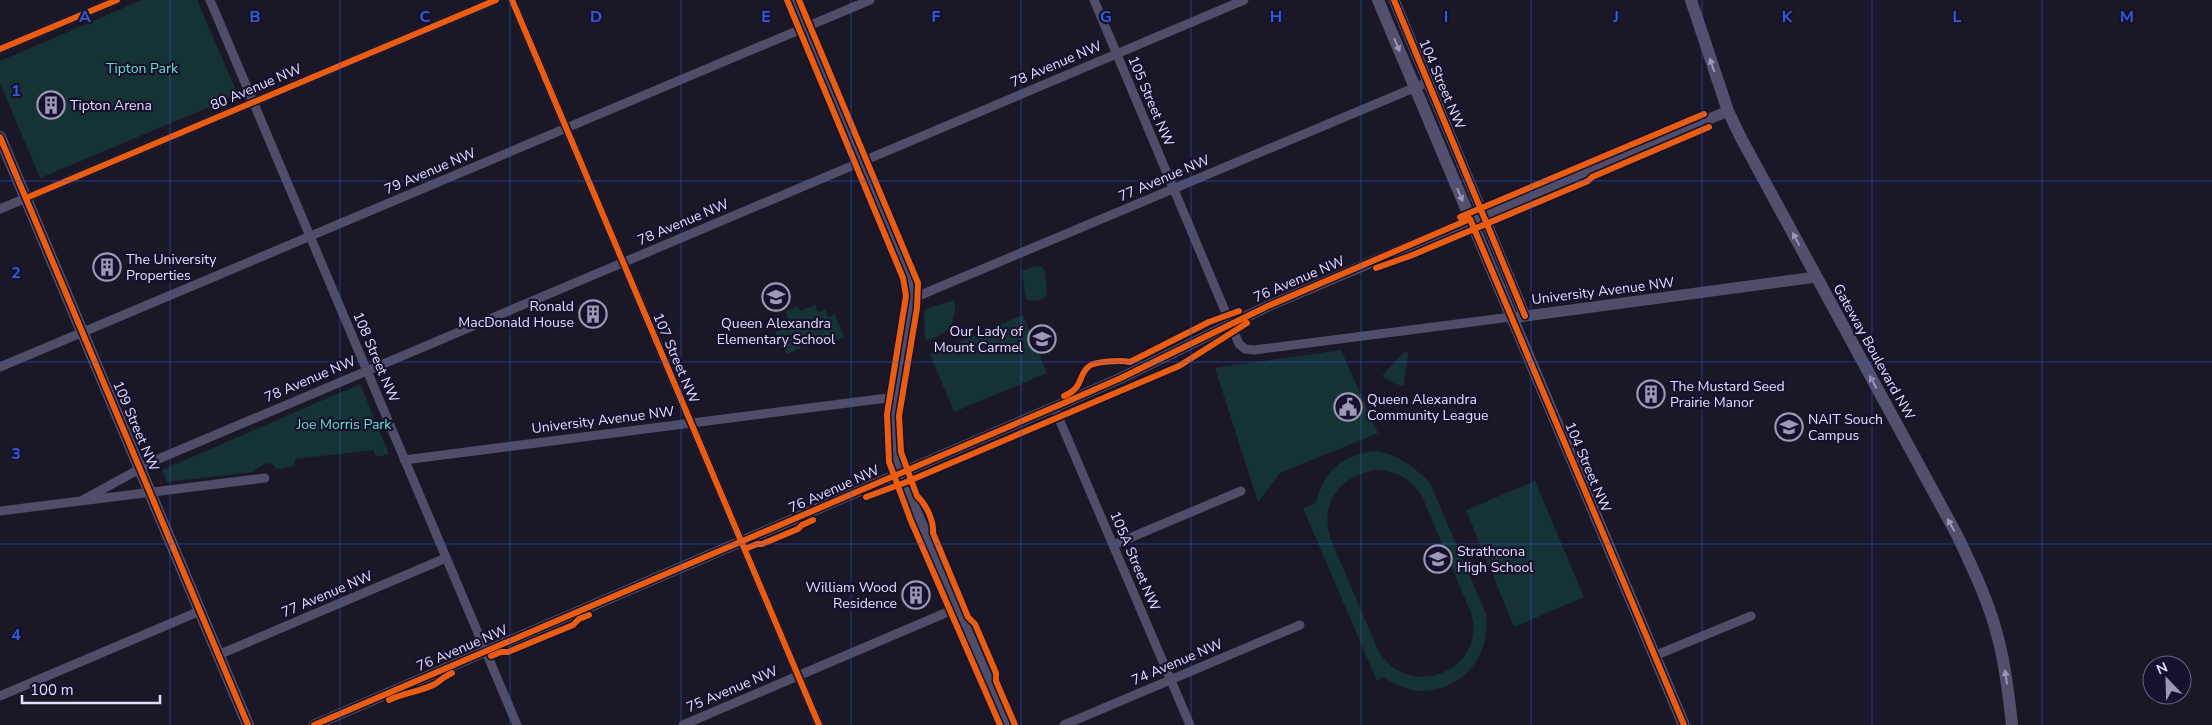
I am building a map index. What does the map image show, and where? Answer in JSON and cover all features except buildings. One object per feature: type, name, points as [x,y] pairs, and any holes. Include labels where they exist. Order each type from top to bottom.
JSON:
[{"type":"main road","name":"104 Street NW","points":[[1378,0],[1684,725]]},
{"type":"main road","name":"Gateway Boulevard NW","points":[[1690,0],[1728,111],[1957,535],[1973,570],[1999,641],[2006,671],[2012,725]]},
{"type":"main road","name":"109 Street NW","points":[[0,137],[84,332],[248,725]]},
{"type":"street","points":[[0,49],[117,0]]},
{"type":"street","name":"108 Street NW","points":[[210,0],[517,725]]},
{"type":"street","name":"80 Avenue NW","points":[[0,209],[496,0]]},
{"type":"street","name":"107 Street NW","points":[[512,0],[819,725]]},
{"type":"street","points":[[792,0],[908,273],[911,298],[895,397],[896,459],[957,608],[1008,725]]},
{"type":"street","name":"79 Avenue NW","points":[[0,367],[870,0]]},
{"type":"street","name":"105 Street NW","points":[[1094,0],[1230,323]]},
{"type":"street","name":"78 Avenue NW","points":[[82,501],[140,467],[1244,0]]},
{"type":"street","name":"104 Street NW","points":[[1394,0],[1525,316]]},
{"type":"street","name":"77 Avenue NW","points":[[911,298],[1428,82]]},
{"type":"street","name":"76 Avenue NW","points":[[314,725],[1054,408],[1121,378],[1230,323],[1470,219],[1728,111]]},
{"type":"street","name":"University Avenue NW","points":[[1230,323],[1239,344],[1245,349],[1250,350],[1816,277]]},
{"type":"street","name":"University Avenue NW","points":[[404,460],[895,397]]},
{"type":"street","name":"105A Street NW","points":[[1054,408],[1190,725]]},
{"type":"street","points":[[0,511],[265,478]]},
{"type":"street","points":[[1113,545],[1241,491]]},
{"type":"street","name":"77 Avenue NW","points":[[218,655],[446,558]]},
{"type":"street","name":"75 Avenue NW","points":[[683,725],[957,608]]},
{"type":"street","points":[[0,696],[200,611]]},
{"type":"street","points":[[1654,656],[1751,616]]},
{"type":"street","name":"74 Avenue NW","points":[[1064,725],[1300,625]]},
{"type":"green space","name":"Tipton Park","points":[[142,0],[197,0],[238,95],[40,178],[0,83],[0,61]]},
{"type":"green space","points":[[1036,266],[1042,267],[1045,271],[1047,295],[1043,299],[1026,300],[1022,271]]},
{"type":"green space","points":[[955,300],[953,322],[950,327],[940,335],[925,341],[924,312],[928,308]]},
{"type":"green space","points":[[815,305],[818,312],[825,309],[828,317],[835,314],[844,337],[830,343],[829,340],[823,342],[822,339],[814,343],[810,333],[797,339],[801,348],[787,354],[782,340],[779,341],[775,332],[780,330],[778,324],[788,319],[785,312],[798,306],[800,311]]},
{"type":"green space","points":[[1023,315],[1047,373],[954,412],[930,354]]},
{"type":"green space","points":[[1341,350],[1378,433],[1280,473],[1258,502],[1215,368]]},
{"type":"green space","points":[[1405,351],[1408,352],[1404,386],[1395,384],[1382,376]]},
{"type":"green space","name":"Joe Morris Park","points":[[360,384],[389,454],[376,457],[373,450],[295,459],[295,466],[277,469],[272,464],[266,463],[253,472],[167,482],[162,470]]},
{"type":"green space","points":[[1376,451],[1398,458],[1412,467],[1430,483],[1486,614],[1486,635],[1480,654],[1470,669],[1456,681],[1440,689],[1422,691],[1403,687],[1384,677],[1377,681],[1303,508],[1316,503],[1324,482],[1336,466],[1344,460]],"holes":[[[1384,471],[1403,477],[1422,496],[1471,613],[1473,634],[1468,651],[1456,665],[1441,673],[1424,677],[1406,674],[1390,665],[1377,648],[1330,538],[1327,516],[1329,505],[1340,488],[1347,481],[1366,472]]]},
{"type":"green space","points":[[1535,481],[1584,597],[1514,627],[1466,510]]},
{"type":"cycle path","points":[[0,49],[117,0]]},
{"type":"cycle path","points":[[26,198],[496,0]]},
{"type":"cycle path","points":[[512,0],[819,725]]},
{"type":"cycle path","points":[[787,0],[903,278],[906,296],[887,414],[889,462],[911,521],[1000,725]]},
{"type":"cycle path","points":[[799,0],[918,283],[917,308],[899,416],[901,452],[917,496],[929,513],[933,533],[968,617],[975,624],[996,673],[996,681],[1015,725]]},
{"type":"cycle path","points":[[1394,0],[1525,316]]},
{"type":"cycle path","points":[[1460,217],[1704,114]]},
{"type":"cycle path","points":[[1376,268],[1410,256],[1588,181],[1592,177],[1709,127]]},
{"type":"cycle path","points":[[0,137],[248,725]]},
{"type":"cycle path","points":[[314,725],[1064,403],[1121,378],[1268,306],[1470,219],[1684,725]]},
{"type":"cycle path","points":[[1064,396],[1075,389],[1085,371],[1091,365],[1108,362],[1130,362],[1209,322],[1239,311]]},
{"type":"cycle path","points":[[866,497],[904,483],[1179,366],[1247,323]]},
{"type":"cycle path","points":[[745,549],[798,529],[813,520]]},
{"type":"cycle path","points":[[491,656],[501,652],[508,652],[573,625],[579,619],[589,615]]},
{"type":"cycle path","points":[[389,700],[429,687],[452,673]]},
{"type":"place","name":"Tipton Arena","points":[[51,105]]},
{"type":"place","name":"The University Properties","points":[[107,267]]},
{"type":"place","name":"Queen Alexandra Elementary School","points":[[776,297]]},
{"type":"place","name":"Ronald MacDonald House","points":[[593,314]]},
{"type":"place","name":"Our Lady of Mount Carmel","points":[[1042,339]]},
{"type":"place","name":"The Mustard Seed Prairie Manor","points":[[1651,394]]},
{"type":"place","name":"Queen Alexandra Community League","points":[[1348,407]]},
{"type":"place","name":"NAIT Souch Campus","points":[[1789,427]]},
{"type":"place","name":"Strathcona High School","points":[[1438,559]]},
{"type":"place","name":"William Wood Residence","points":[[916,595]]}]
